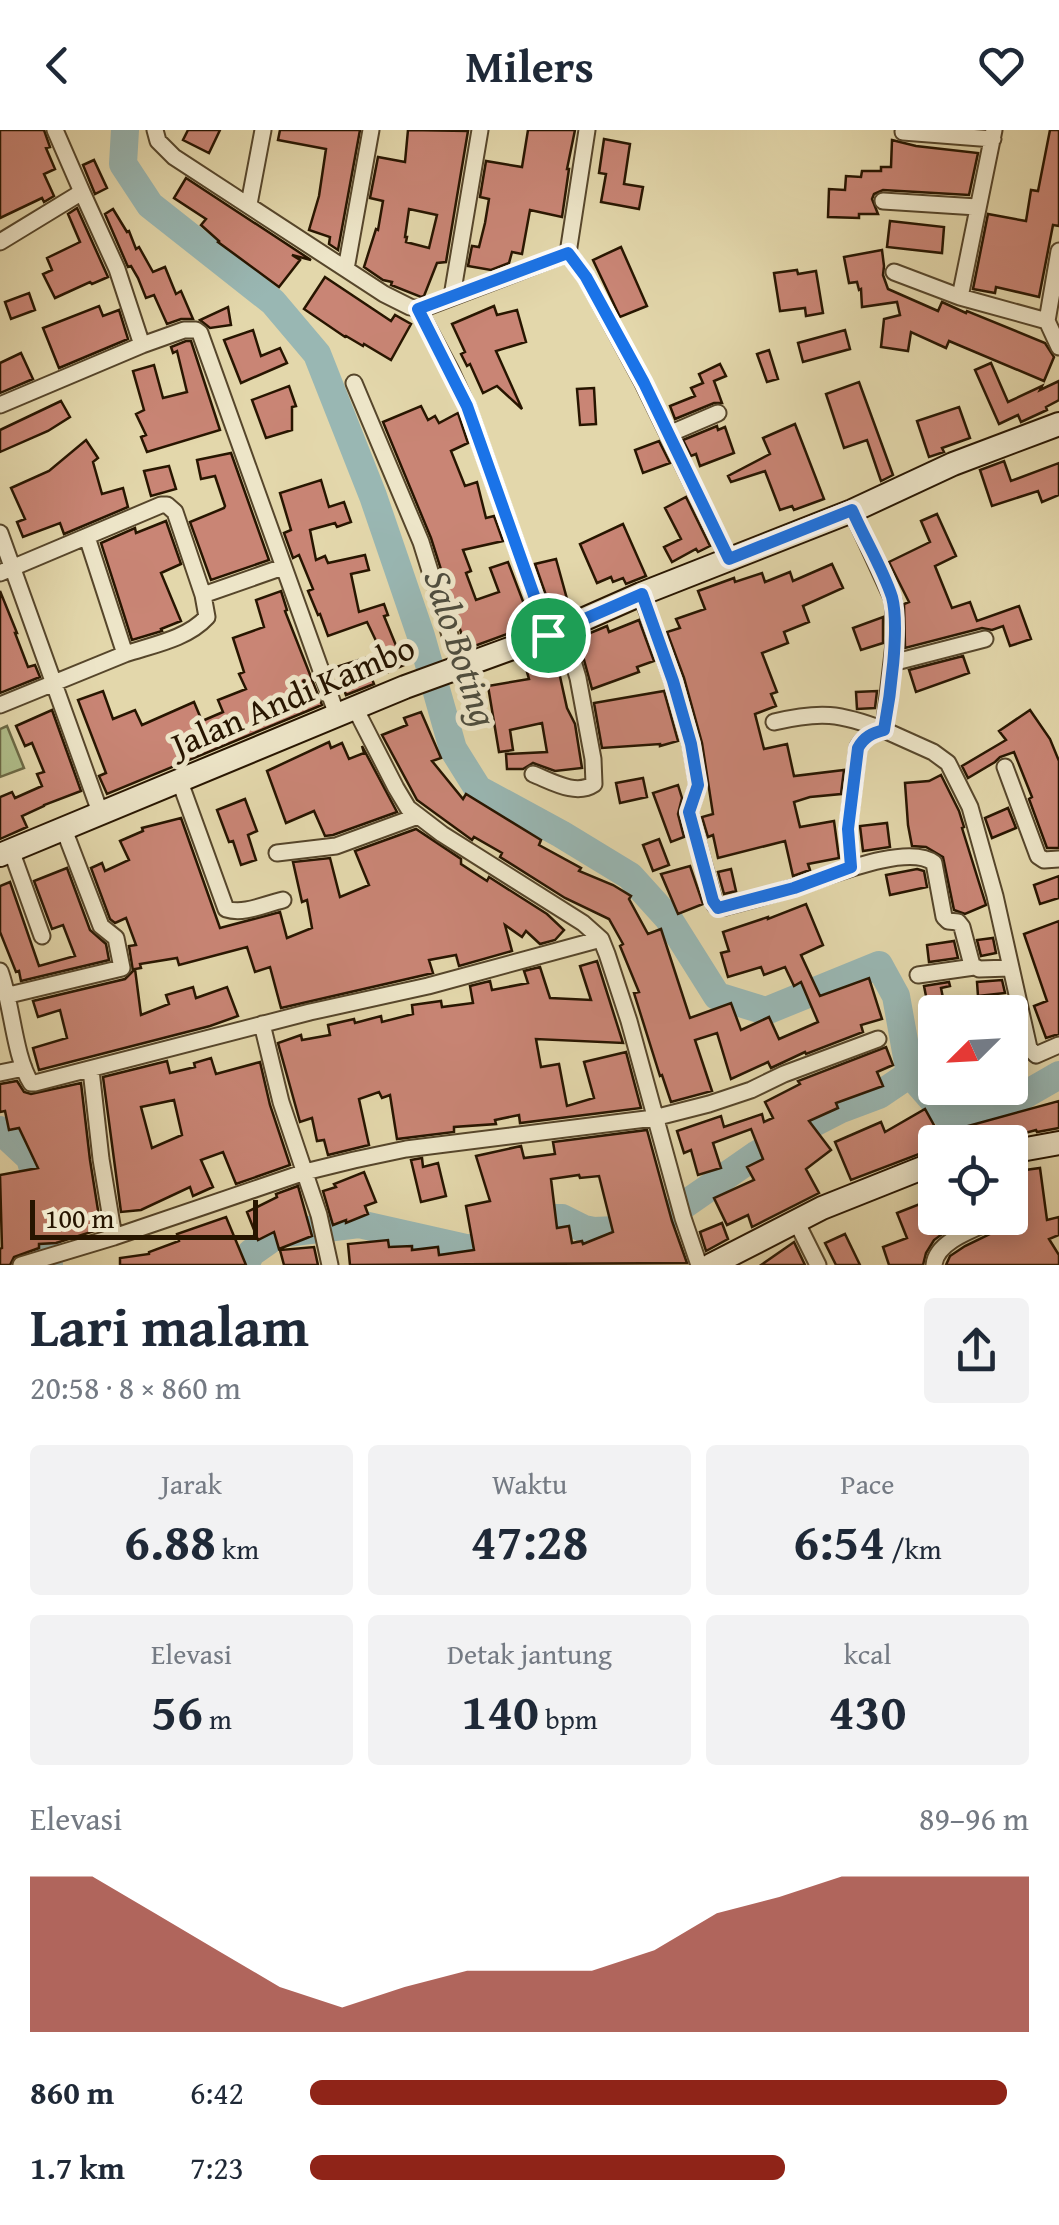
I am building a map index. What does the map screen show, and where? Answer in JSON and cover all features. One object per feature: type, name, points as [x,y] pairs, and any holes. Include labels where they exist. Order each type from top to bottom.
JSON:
[{"type":"street","points":[[54,130],[118,269],[142,345]]},
{"type":"street","points":[[155,130],[158,142],[174,157],[410,307],[418,309],[568,253]]},
{"type":"street","points":[[250,204],[263,130]]},
{"type":"street","points":[[346,269],[371,130]]},
{"type":"street","points":[[452,296],[480,130]]},
{"type":"street","points":[[586,130],[568,253],[586,277],[669,434],[729,559]]},
{"type":"street","points":[[903,132],[994,134],[960,298]]},
{"type":"street","points":[[0,242],[82,192]]},
{"type":"street","points":[[883,201],[977,207]]},
{"type":"street","points":[[1059,251],[1047,321],[1059,347]]},
{"type":"street","points":[[894,272],[960,298],[1047,321]]},
{"type":"street","points":[[418,309],[467,406],[510,524],[578,678],[594,784],[580,790],[534,774]]},
{"type":"street","points":[[0,405],[142,345],[184,330],[200,333],[284,567],[346,711],[402,800],[418,816],[566,911],[601,938],[699,1265]]},
{"type":"street","points":[[354,382],[421,542],[454,648],[463,665]]},
{"type":"street","points":[[669,434],[718,413]]},
{"type":"street","name":"Jalan Andi Kambo","points":[[5,853],[1059,424]]},
{"type":"street","points":[[0,705],[188,632],[207,617],[204,594],[181,526],[167,505],[161,504],[7,570]]},
{"type":"street","points":[[852,510],[893,600],[896,636],[884,730]]},
{"type":"street","points":[[0,533],[7,570],[55,682],[100,812]]},
{"type":"street","points":[[87,538],[126,654]]},
{"type":"street","points":[[204,594],[284,567]]},
{"type":"street","points":[[642,594],[691,744],[698,785],[689,812],[715,905],[725,907],[794,888],[851,867],[919,856],[934,864],[942,914],[948,921],[960,924],[974,967]]},
{"type":"street","points":[[892,663],[985,639]]},
{"type":"street","points":[[774,722],[796,716],[836,714],[854,718],[948,762],[977,825],[1030,1052],[1036,1054],[1059,1044]]},
{"type":"street","points":[[851,867],[848,829],[858,748],[872,733],[884,730]]},
{"type":"street","points":[[1005,767],[1038,856],[1042,860],[1059,859]]},
{"type":"street","points":[[180,782],[226,909],[232,912],[283,900]]},
{"type":"street","points":[[277,853],[336,846],[418,816]]},
{"type":"street","points":[[8,995],[122,968],[116,938],[101,926],[63,827]]},
{"type":"street","points":[[5,853],[42,936]]},
{"type":"street","points":[[0,970],[24,1068],[30,1082],[35,1083],[428,986],[601,938]]},
{"type":"street","points":[[918,974],[974,967],[1010,968]]},
{"type":"street","points":[[262,1024],[292,1140],[319,1214],[330,1265]]},
{"type":"street","points":[[24,1264],[305,1172],[406,1149],[654,1118],[751,1090],[878,1039]]},
{"type":"street","points":[[0,1072],[24,1068]]},
{"type":"street","points":[[90,1070],[114,1237]]},
{"type":"street","points":[[1028,1149],[1059,1143]]},
{"type":"street","points":[[711,1265],[796,1220],[918,1169]]},
{"type":"street","points":[[796,1220],[818,1265]]},
{"type":"street","points":[[934,1265],[936,1254],[963,1235]]},
{"type":"green space","points":[[7,726],[24,768],[0,777],[0,729]]},
{"type":"building","points":[[0,130],[44,130],[55,169],[44,174],[54,196],[0,218]]},
{"type":"building","points":[[188,130],[220,130],[209,153],[183,140]]},
{"type":"building","points":[[280,130],[360,130],[338,250],[329,244],[330,237],[309,230],[326,149],[278,140]]},
{"type":"building","points":[[408,130],[468,131],[446,262],[437,263],[421,297],[391,285],[392,282],[364,267],[378,230],[383,201],[370,198],[378,157],[405,162]],"holes":[[[409,209],[437,215],[429,248],[406,242]]]},
{"type":"building","points":[[528,130],[575,130],[562,217],[530,210],[522,254],[512,252],[509,263],[491,270],[468,266],[472,246],[479,247],[485,223],[489,199],[480,197],[486,161],[522,167]]},
{"type":"building","points":[[1050,130],[1059,130],[1059,226],[1053,225],[1039,297],[996,287],[995,293],[973,289],[988,214],[1026,221],[1031,190],[1038,191]]},
{"type":"building","points":[[604,139],[630,144],[624,184],[643,187],[639,209],[601,202],[606,174],[599,173]]},
{"type":"building","points":[[892,140],[978,153],[969,195],[883,190],[872,199],[878,214],[828,217],[829,189],[845,190],[846,176],[861,177],[862,171],[891,167]]},
{"type":"building","points":[[94,160],[107,188],[95,194],[83,165]]},
{"type":"building","points":[[186,178],[311,260],[292,255],[300,260],[279,287],[218,242],[201,225],[206,219],[174,198]]},
{"type":"building","points":[[77,208],[108,277],[55,298],[43,274],[52,270],[47,258],[80,242],[68,214]]},
{"type":"building","points":[[113,209],[153,272],[165,267],[176,294],[181,291],[193,319],[167,324],[154,295],[146,298],[105,214]]},
{"type":"building","points":[[890,221],[944,227],[942,253],[887,247]]},
{"type":"building","points":[[621,247],[647,306],[620,317],[593,260]]},
{"type":"building","points":[[882,250],[888,289],[938,311],[942,302],[1045,343],[1054,357],[1044,381],[949,341],[946,348],[911,332],[908,351],[881,347],[884,319],[900,315],[897,302],[862,307],[861,289],[857,282],[849,283],[844,257]]},
{"type":"building","points":[[797,270],[798,274],[816,271],[823,313],[806,316],[805,308],[780,311],[774,273]]},
{"type":"building","points":[[325,277],[391,321],[395,315],[411,324],[391,360],[345,337],[304,309]]},
{"type":"building","points":[[29,293],[35,310],[11,319],[5,302]]},
{"type":"building","points":[[99,306],[103,316],[119,310],[128,339],[59,368],[43,328]]},
{"type":"building","points":[[494,306],[497,315],[517,310],[526,342],[496,351],[522,409],[497,386],[483,393],[461,354],[465,352],[452,324]]},
{"type":"building","points":[[228,307],[231,325],[210,328],[200,320]]},
{"type":"building","points":[[253,330],[261,356],[280,348],[287,363],[241,383],[224,340]]},
{"type":"building","points":[[845,330],[850,349],[803,362],[798,343]]},
{"type":"building","points":[[191,341],[220,430],[147,452],[141,437],[146,435],[136,414],[144,410],[133,371],[154,365],[163,398],[187,392],[177,351],[173,353],[171,347]]},
{"type":"building","points":[[769,350],[778,379],[767,382],[757,354]]},
{"type":"building","points":[[21,353],[33,379],[0,393],[0,363]]},
{"type":"building","points":[[991,363],[1008,402],[1059,381],[1059,400],[1021,422],[1018,415],[999,424],[975,370]]},
{"type":"building","points":[[720,364],[726,376],[714,381],[722,403],[675,419],[670,406],[695,396],[691,388],[703,383],[699,374]]},
{"type":"building","points":[[859,382],[893,475],[881,481],[867,440],[844,448],[826,394]]},
{"type":"building","points":[[289,386],[296,406],[292,407],[292,430],[266,438],[252,400]]},
{"type":"building","points":[[594,388],[596,424],[580,425],[577,389]]},
{"type":"building","points":[[61,401],[70,417],[0,452],[0,430]]},
{"type":"building","points":[[421,406],[428,420],[435,416],[439,423],[458,413],[468,443],[451,451],[465,486],[477,482],[486,518],[494,516],[503,541],[463,550],[476,600],[499,592],[490,568],[508,562],[529,617],[509,624],[510,633],[469,648],[431,538],[383,422]]},
{"type":"building","points":[[959,407],[970,438],[929,457],[917,421]]},
{"type":"building","points":[[795,424],[824,499],[794,510],[792,506],[780,510],[765,471],[731,482],[728,476],[770,454],[763,438]]},
{"type":"building","points":[[717,426],[718,430],[725,427],[734,453],[700,466],[696,454],[691,456],[683,440]]},
{"type":"building","points":[[86,440],[98,458],[93,462],[102,494],[123,488],[128,507],[64,534],[60,523],[23,537],[17,522],[25,519],[11,488],[49,471]]},
{"type":"building","points":[[659,441],[670,463],[643,473],[635,450]]},
{"type":"building","points":[[231,453],[269,560],[211,580],[190,522],[225,506],[215,476],[201,479],[197,460]]},
{"type":"building","points":[[1004,461],[1011,481],[1059,463],[1059,495],[1042,502],[1038,491],[992,506],[980,470]]},
{"type":"building","points":[[169,466],[176,489],[151,496],[144,471]]},
{"type":"building","points":[[321,480],[329,507],[344,502],[351,522],[310,530],[316,560],[325,556],[328,563],[365,555],[369,570],[351,574],[359,612],[384,604],[388,615],[384,616],[404,665],[372,679],[374,684],[346,695],[336,667],[378,654],[378,645],[367,622],[328,636],[308,591],[313,589],[299,555],[293,558],[284,533],[291,530],[280,493]]},
{"type":"building","points":[[686,497],[710,546],[672,562],[664,547],[681,539],[665,508]]},
{"type":"building","points":[[937,514],[956,556],[935,566],[952,608],[970,602],[977,621],[1019,606],[1031,639],[1010,646],[1003,626],[905,648],[904,604],[909,602],[889,562],[930,542],[921,521]]},
{"type":"building","points":[[166,521],[181,564],[161,573],[181,621],[132,640],[101,543],[135,528],[136,533]]},
{"type":"building","points":[[623,524],[646,576],[626,584],[623,578],[613,582],[611,577],[597,583],[580,544]]},
{"type":"building","points":[[556,559],[567,599],[549,604],[535,564]]},
{"type":"building","points":[[832,564],[843,588],[803,606],[809,622],[784,632],[788,643],[762,653],[777,692],[771,694],[776,706],[755,714],[764,749],[787,744],[794,776],[844,770],[841,794],[794,802],[800,827],[834,821],[839,858],[808,864],[810,870],[793,876],[785,841],[718,858],[713,835],[708,837],[702,817],[713,814],[702,743],[667,632],[680,628],[676,619],[705,609],[698,591],[762,573],[765,582],[790,572],[793,581]]},
{"type":"building","points":[[0,591],[28,667],[35,665],[40,677],[0,693]]},
{"type":"building","points":[[281,591],[285,611],[322,705],[107,794],[99,776],[106,773],[78,700],[103,691],[113,719],[135,710],[142,725],[194,702],[202,721],[223,712],[218,700],[246,689],[239,674],[244,672],[233,638],[264,627],[256,600]]},
{"type":"building","points":[[883,617],[883,643],[861,650],[853,628]]},
{"type":"building","points":[[639,620],[654,661],[637,667],[639,672],[592,689],[578,638],[607,626],[609,632]]},
{"type":"building","points":[[963,656],[969,673],[916,692],[909,670]]},
{"type":"building","points":[[557,663],[567,708],[575,724],[582,768],[555,771],[533,763],[523,769],[507,769],[506,754],[547,752],[542,723],[510,730],[513,750],[499,752],[488,686],[529,679],[527,672]]},
{"type":"building","points":[[664,691],[678,741],[660,746],[602,748],[594,703]]},
{"type":"building","points":[[877,691],[875,708],[857,709],[856,692]]},
{"type":"building","points":[[52,710],[81,791],[22,816],[27,827],[0,839],[0,797],[12,792],[15,798],[42,786],[37,774],[44,772],[32,743],[25,746],[16,726]]},
{"type":"building","points":[[1030,710],[1050,739],[1059,761],[1059,848],[1047,848],[1014,752],[968,778],[962,766],[1006,740],[999,731]]},
{"type":"building","points":[[421,712],[441,758],[432,761],[463,799],[466,794],[541,840],[539,845],[581,868],[579,871],[631,896],[629,899],[648,934],[661,929],[690,1018],[731,1003],[741,1030],[769,1017],[779,1039],[818,1022],[801,982],[794,986],[785,967],[764,975],[761,967],[728,977],[721,953],[729,951],[723,932],[806,904],[823,945],[801,955],[820,996],[869,978],[882,1019],[861,1025],[863,1032],[771,1068],[768,1062],[731,1079],[717,1033],[695,1040],[712,1091],[671,1102],[634,993],[639,992],[620,946],[623,944],[609,919],[565,898],[417,800],[382,735],[407,725],[404,718]]},
{"type":"building","points":[[329,742],[331,748],[342,743],[349,759],[364,753],[362,746],[397,812],[325,836],[314,811],[286,823],[267,771]]},
{"type":"building","points":[[941,775],[959,811],[986,905],[965,914],[954,910],[943,857],[926,847],[912,846],[908,825],[905,783],[929,781]]},
{"type":"building","points":[[643,778],[647,797],[620,803],[616,783]]},
{"type":"building","points":[[678,785],[682,798],[678,814],[684,837],[671,842],[653,793]]},
{"type":"building","points":[[245,799],[257,831],[248,835],[256,860],[241,865],[217,810]]},
{"type":"building","points":[[1008,808],[1016,828],[992,838],[985,818]]},
{"type":"building","points":[[181,818],[220,928],[280,912],[287,938],[312,928],[293,862],[330,858],[340,897],[369,885],[355,851],[416,829],[487,881],[489,877],[547,914],[564,930],[555,940],[540,944],[526,931],[522,937],[505,925],[512,951],[459,966],[456,955],[429,960],[433,973],[281,1008],[270,967],[255,972],[247,947],[179,965],[177,958],[140,964],[141,968],[135,969],[141,1015],[169,1004],[166,995],[193,987],[196,998],[227,987],[238,1016],[39,1070],[33,1048],[67,1038],[60,1010],[38,1017],[33,1001],[125,979],[133,971],[129,946],[136,945],[126,918],[115,923],[110,919],[91,868],[102,863],[105,871],[129,860],[120,841],[143,831],[142,828]]},
{"type":"building","points":[[887,823],[890,847],[863,851],[860,826]]},
{"type":"building","points":[[659,839],[669,865],[653,871],[643,845]]},
{"type":"building","points":[[690,866],[703,904],[678,914],[661,874]]},
{"type":"building","points":[[67,868],[90,930],[106,944],[109,960],[21,981],[0,932],[0,886],[10,882],[39,966],[75,956],[63,925],[52,929],[34,881]]},
{"type":"building","points":[[731,869],[736,891],[724,894],[718,872]]},
{"type":"building","points":[[924,871],[927,887],[890,895],[886,875]]},
{"type":"building","points":[[1059,876],[1059,898],[1040,904],[1034,885]]},
{"type":"building","points":[[1059,921],[1059,1034],[1046,1038],[1034,1006],[1047,1001],[1024,934]]},
{"type":"building","points":[[993,938],[996,953],[981,956],[977,940]]},
{"type":"building","points":[[954,941],[958,958],[929,962],[927,945]]},
{"type":"building","points":[[597,961],[623,1043],[536,1039],[541,1067],[559,1064],[567,1106],[594,1098],[584,1062],[626,1052],[641,1108],[520,1123],[519,1115],[495,1120],[496,1124],[454,1127],[454,1132],[397,1139],[390,1095],[382,1098],[379,1092],[359,1099],[369,1145],[328,1155],[324,1140],[317,1141],[312,1118],[300,1122],[278,1043],[301,1035],[302,1040],[330,1035],[328,1025],[354,1019],[355,1023],[381,1016],[382,1022],[413,1014],[412,1005],[441,1001],[442,1007],[473,1003],[470,986],[490,981],[492,990],[528,983],[524,971],[540,967],[550,998],[591,1000],[580,966]]},
{"type":"building","points":[[1002,980],[1005,993],[978,995],[977,982]]},
{"type":"building","points":[[949,982],[950,986],[941,988],[942,995],[926,995],[924,986]]},
{"type":"building","points":[[886,1047],[893,1065],[877,1072],[883,1086],[836,1103],[838,1108],[809,1121],[831,1150],[806,1169],[819,1193],[752,1227],[748,1215],[727,1225],[714,1198],[754,1180],[747,1167],[763,1159],[751,1129],[713,1143],[721,1168],[698,1175],[691,1150],[684,1153],[677,1131],[721,1116],[724,1127],[762,1114],[764,1122],[773,1118],[765,1102],[800,1084],[798,1081]]},
{"type":"building","points":[[211,1058],[216,1074],[260,1062],[290,1165],[236,1184],[223,1152],[201,1160],[213,1187],[193,1196],[190,1187],[141,1210],[121,1212],[103,1077],[167,1061],[170,1073],[195,1067],[194,1063]],"holes":[[[174,1100],[182,1135],[152,1148],[141,1107]]]},
{"type":"building","points":[[17,1081],[24,1092],[31,1094],[81,1083],[101,1229],[56,1243],[39,1244],[39,1248],[14,1257],[10,1265],[0,1265],[0,1175],[38,1168],[19,1128],[9,1130],[5,1111],[0,1112],[0,1084]]},
{"type":"building","points":[[1059,1101],[1059,1128],[1028,1132],[1028,1125],[972,1125]]},
{"type":"building","points":[[925,1109],[934,1125],[918,1125],[918,1154],[851,1180],[835,1142],[881,1122],[885,1132]]},
{"type":"building","points":[[647,1130],[687,1263],[350,1265],[348,1244],[388,1240],[389,1247],[438,1247],[439,1255],[474,1250],[466,1206],[490,1201],[476,1156],[521,1146],[524,1158],[555,1154],[553,1142]],"holes":[[[579,1175],[599,1176],[613,1232],[583,1244],[572,1243],[569,1226],[557,1228],[551,1179]]]},
{"type":"building","points":[[422,1158],[423,1167],[438,1163],[446,1196],[421,1202],[411,1160]]},
{"type":"building","points":[[1040,1168],[1047,1220],[1059,1217],[1059,1235],[1049,1239],[1059,1255],[1059,1265],[946,1265],[950,1256],[988,1235],[1028,1235],[1028,1170]]},
{"type":"building","points":[[364,1172],[376,1202],[365,1206],[368,1214],[333,1225],[323,1191]]},
{"type":"building","points":[[298,1186],[312,1236],[279,1249],[274,1232],[258,1240],[247,1212]]},
{"type":"building","points":[[918,1205],[918,1235],[941,1235],[926,1253],[923,1265],[889,1265],[883,1247],[907,1238],[897,1213]]},
{"type":"building","points":[[226,1217],[246,1265],[120,1265],[120,1258],[149,1254],[179,1241],[177,1234]]},
{"type":"building","points":[[722,1223],[728,1239],[706,1251],[700,1232]]},
{"type":"building","points":[[845,1234],[860,1265],[836,1265],[825,1243]]},
{"type":"building","points":[[794,1242],[805,1265],[761,1265]]},
{"type":"building","points":[[314,1247],[318,1265],[284,1265],[280,1250]]},
{"type":"waterway","name":"Salo Boting","points":[[125,130],[123,164],[150,205],[273,302],[317,354],[373,496],[421,636],[453,749],[478,789],[630,876],[668,918],[717,996],[766,1011],[879,965],[896,996],[910,1074],[947,1116],[995,1112],[1059,1075]]},
{"type":"waterway","name":"Salo Boting","points":[[245,1265],[251,1253],[278,1234],[359,1224],[470,1249],[540,1218],[562,1218],[594,1231],[639,1229],[671,1214],[756,1155],[839,1110],[879,1095],[910,1074]]},
{"type":"waterway","name":"Salo Boting","points":[[0,1130],[30,1158],[43,1205],[49,1265]]},
{"type":"route","points":[[568,253],[586,277],[644,383],[729,559],[852,510],[884,579],[893,600],[896,636],[884,730],[862,741],[856,754],[848,829],[851,867],[794,888],[718,908],[690,820],[690,806],[698,785],[691,744],[642,594],[548,635],[467,406],[418,309],[568,253]]}]
